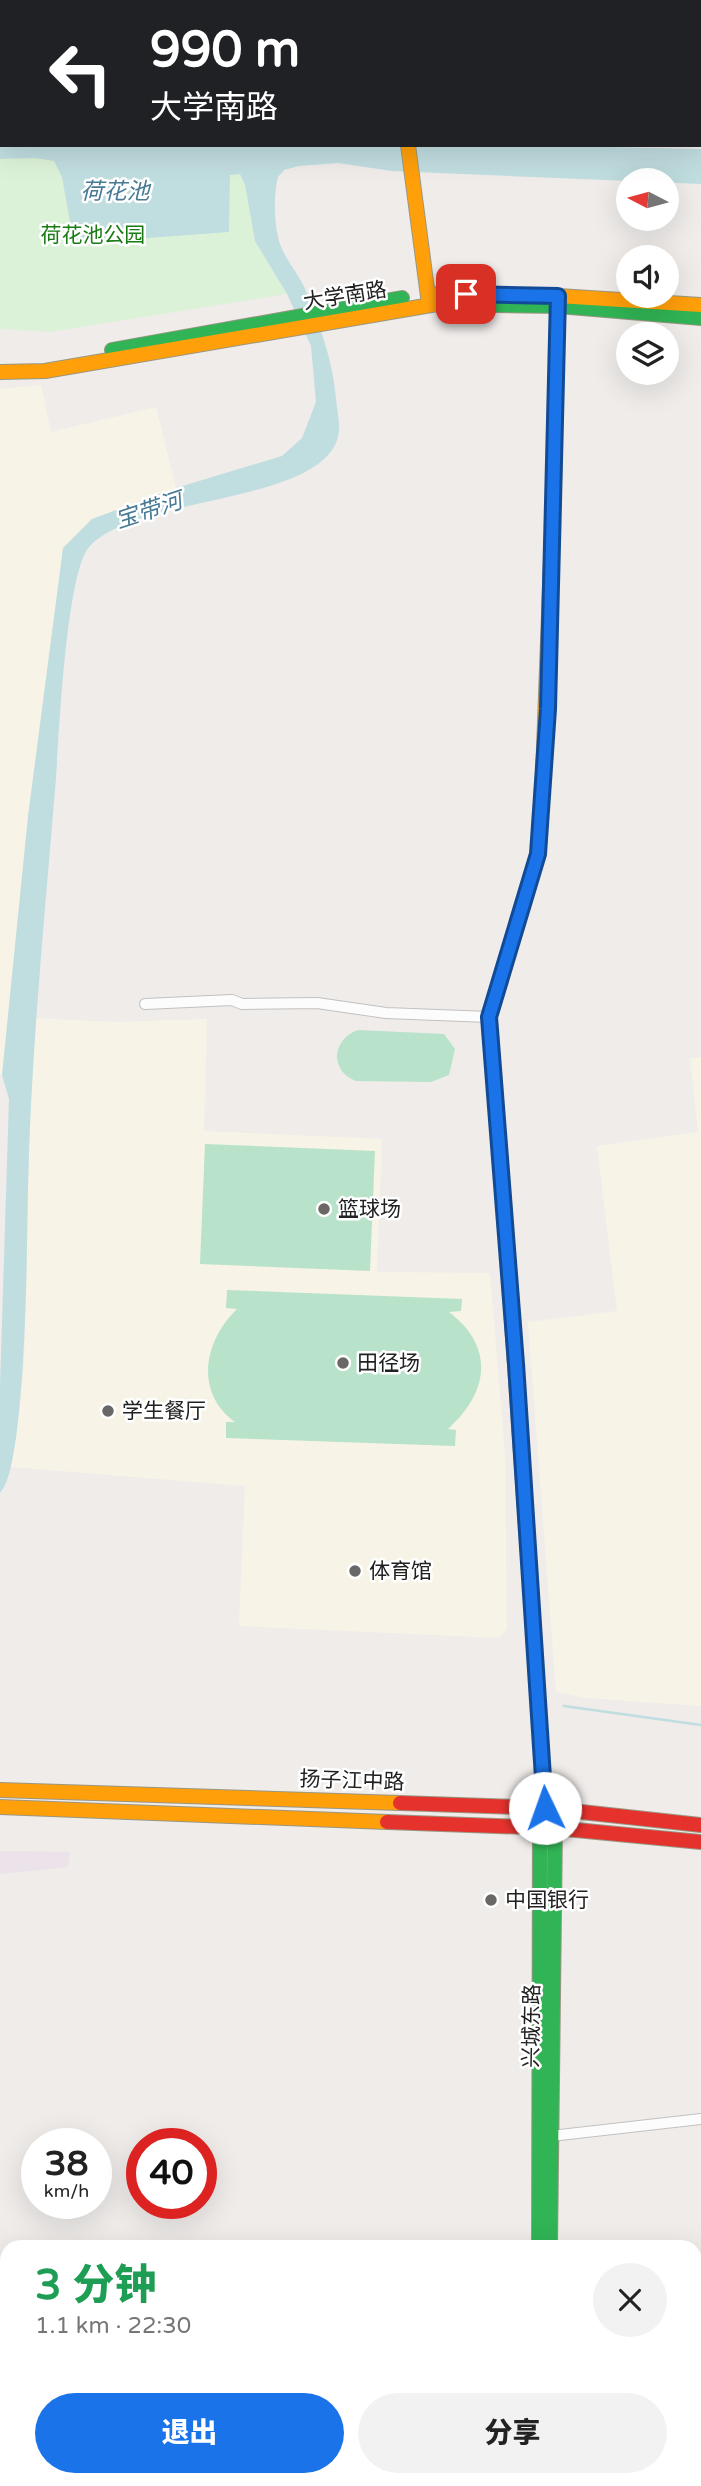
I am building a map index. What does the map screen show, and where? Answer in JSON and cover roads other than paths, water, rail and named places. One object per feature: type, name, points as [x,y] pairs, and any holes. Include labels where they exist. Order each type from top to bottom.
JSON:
[{"type":"street","points":[[408,147],[428,299]]},
{"type":"street","name":"大学南路","points":[[0,363],[46,362],[428,299],[701,305]]},
{"type":"street","name":"大学南路","points":[[558,301],[701,318]]},
{"type":"street","name":"兴城东路","points":[[540,2240],[540,1827],[545,1808],[516,1352],[489,1017],[538,854],[548,709],[558,301]]},
{"type":"street","name":"大学南路","points":[[0,372],[45,371],[105,362],[291,321]]},
{"type":"street","points":[[145,1004],[232,1000],[242,1004],[317,1003],[386,1013],[489,1017]]},
{"type":"street","name":"扬子江中路","points":[[0,1790],[545,1808],[701,1825]]},
{"type":"street","name":"扬子江中路","points":[[0,1807],[540,1827],[701,1842]]},
{"type":"street","name":"兴城东路","points":[[545,1808],[555,1828],[550,2240]]},
{"type":"street","points":[[551,2136],[701,2119]]},
{"type":"water","points":[[0,147],[701,149],[701,184],[679,183],[679,168],[616,168],[616,180],[392,171],[338,163],[299,166],[284,170],[278,177],[275,220],[278,237],[306,291],[325,344],[334,385],[338,437],[324,459],[298,476],[263,488],[144,517],[112,530],[89,547],[81,563],[75,589],[62,694],[35,1033],[20,1398],[16,1441],[9,1475],[0,1493],[0,1386],[9,1099],[2,1075],[28,816],[63,548],[92,519],[176,488],[282,456],[302,438],[316,402],[311,346],[287,294],[255,241],[245,185],[240,174],[230,175],[229,232],[80,243],[73,239],[62,177],[54,161],[35,158],[0,159]]},
{"type":"waterway","points":[[564,1706],[701,1725]]},
{"type":"place","name":"篮球场","points":[[324,1209]]},
{"type":"place","name":"田径场","points":[[343,1363]]},
{"type":"place","name":"学生餐厅","points":[[108,1411]]},
{"type":"place","name":"体育馆","points":[[355,1571]]},
{"type":"place","name":"中国银行","points":[[491,1900]]},
{"type":"water label","name":"荷花池","points":[[115,192]]},
{"type":"water label","name":"宝带河","points":[[149,511]]},
{"type":"park label","name":"荷花池公园","points":[[93,235]]}]
